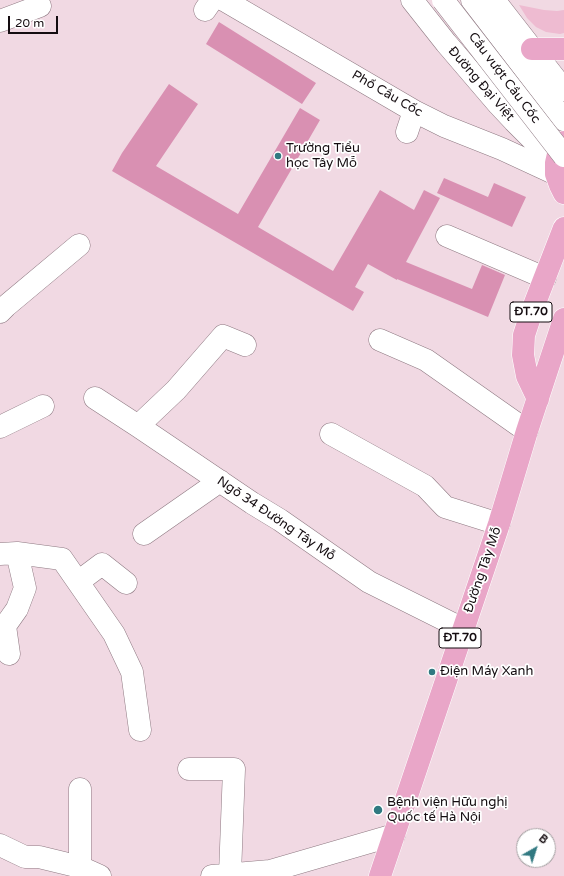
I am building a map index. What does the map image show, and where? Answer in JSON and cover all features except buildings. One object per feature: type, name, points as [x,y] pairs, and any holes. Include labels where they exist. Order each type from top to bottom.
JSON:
[{"type":"main road","points":[[532,49],[564,50]]},
{"type":"main road","points":[[560,172],[559,150],[564,142]]},
{"type":"main road","name":"ĐT.70","points":[[538,398],[527,376],[523,355],[524,335],[564,228]]},
{"type":"main road","name":"Đường Tây Mỗ","points":[[380,876],[499,524],[538,398],[557,355],[564,318]]},
{"type":"street","name":"Phố Cầu Cốc","points":[[224,0],[414,111],[444,126],[560,172]]},
{"type":"street","name":"Đường Đại Việt","points":[[412,0],[446,43],[499,105],[560,172]]},
{"type":"street","name":"Cầu vượt Cầu Cốc","points":[[443,0],[560,172]]},
{"type":"street","name":"Cầu vượt Cầu Cốc","points":[[472,0],[564,120]]},
{"type":"street","points":[[494,0],[564,90]]},
{"type":"street","points":[[0,21],[40,6]]},
{"type":"street","points":[[407,132],[414,111]]},
{"type":"street","points":[[448,236],[545,278]]},
{"type":"street","points":[[0,312],[79,245]]},
{"type":"street","points":[[138,426],[176,390],[223,336],[245,345]]},
{"type":"street","points":[[380,340],[426,360],[527,431]]},
{"type":"street","name":"Ngõ 34 Đường Tây Mỗ","points":[[95,398],[252,503],[280,520],[369,582],[463,629]]},
{"type":"street","points":[[0,427],[43,406]]},
{"type":"street","points":[[331,434],[425,486],[445,507],[499,524]]},
{"type":"street","points":[[144,534],[220,481]]},
{"type":"street","points":[[9,553],[62,559],[114,634],[132,672],[140,730]]},
{"type":"street","points":[[8,654],[4,626],[17,609],[25,588],[9,553]]},
{"type":"street","points":[[78,582],[102,564],[126,584]]},
{"type":"street","points":[[189,769],[234,769],[221,875],[270,871],[394,836]]},
{"type":"street","points":[[80,789],[80,867]]},
{"type":"street","points":[[0,845],[25,857],[39,857],[80,867],[100,876]]},
{"type":"shaded area","points":[[519,5],[544,10],[564,10],[564,33],[560,34],[546,32],[536,27],[527,18]]},
{"type":"place","name":"Trường Tiểu học Tây Mỗ","points":[[278,156]]},
{"type":"place","name":"Điện Máy Xanh","points":[[432,672]]},
{"type":"place","name":"Bệnh viện Hữu nghị Quốc tế Hà Nội","points":[[378,810]]}]
